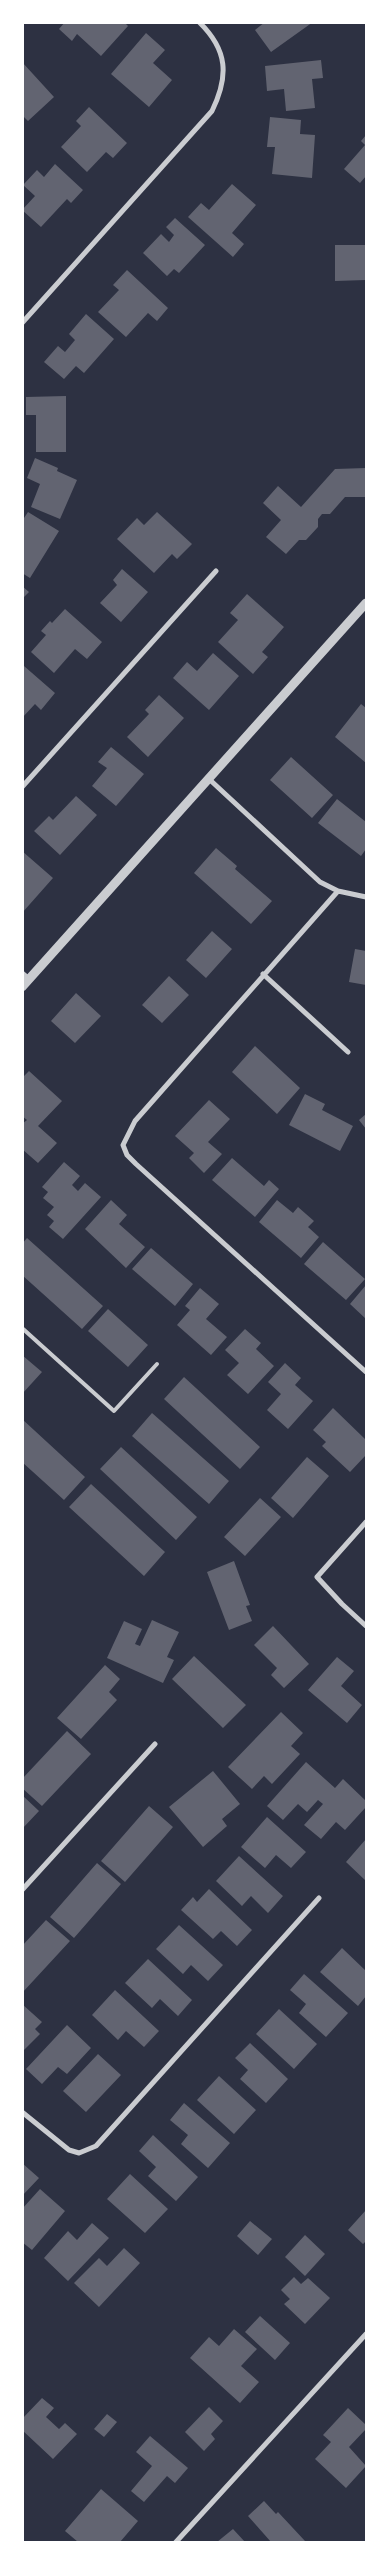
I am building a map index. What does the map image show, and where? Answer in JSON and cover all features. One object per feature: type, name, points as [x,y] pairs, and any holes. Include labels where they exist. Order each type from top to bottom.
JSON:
[{"type":"street","points":[[22,323],[212,111],[223,83],[221,53],[215,40],[199,22]]},
{"type":"street","points":[[22,786],[216,572]]},
{"type":"street","points":[[22,987],[26,976],[209,779],[366,603]]},
{"type":"street","points":[[209,779],[320,882],[338,891],[366,897]]},
{"type":"street","points":[[338,891],[262,974],[135,1121],[123,1145],[127,1155],[136,1164],[366,1372]]},
{"type":"street","points":[[262,974],[348,1052]]},
{"type":"street","points":[[366,1522],[317,1576],[342,1604],[366,1626]]},
{"type":"street","points":[[22,1890],[155,1744]]},
{"type":"street","points":[[22,2112],[69,2150],[79,2153],[96,2146],[110,2133],[318,1898]]},
{"type":"street","points":[[176,2542],[366,2334]]},
{"type":"lane","points":[[22,1328],[114,1411],[157,1364]]},
{"type":"building","points":[[65,22],[124,22],[128,26],[101,56],[77,34],[72,41],[59,29]]},
{"type":"building","points":[[265,22],[313,22],[271,52],[255,30]]},
{"type":"building","points":[[146,33],[165,50],[153,63],[172,80],[149,107],[111,74]]},
{"type":"building","points":[[321,60],[323,78],[312,79],[315,108],[286,111],[284,89],[267,91],[265,66]]},
{"type":"building","points":[[22,62],[54,97],[28,121],[22,115]]},
{"type":"building","points":[[89,107],[127,143],[113,158],[106,152],[87,172],[61,147],[81,126],[76,121]]},
{"type":"building","points":[[270,117],[301,120],[300,134],[315,135],[312,178],[272,174],[275,147],[267,147]]},
{"type":"building","points":[[366,135],[366,176],[360,183],[344,169],[365,145],[361,141]]},
{"type":"building","points":[[55,164],[83,190],[71,203],[67,199],[41,227],[22,210],[35,196],[23,185],[37,170],[44,177]]},
{"type":"building","points":[[232,184],[256,205],[232,233],[244,244],[233,257],[188,217],[201,203],[209,210]]},
{"type":"building","points":[[175,218],[205,245],[179,273],[174,269],[167,276],[143,253],[161,234],[169,242],[174,235],[166,227]]},
{"type":"building","points":[[335,245],[365,245],[366,280],[335,281]]},
{"type":"building","points":[[127,270],[168,308],[157,321],[148,313],[126,337],[98,312],[119,290],[113,285]]},
{"type":"building","points":[[86,314],[114,339],[84,373],[76,366],[64,379],[44,362],[58,346],[65,352],[75,340],[69,334]]},
{"type":"building","points":[[66,396],[66,452],[36,452],[36,415],[26,415],[26,397]]},
{"type":"building","points":[[35,458],[58,468],[57,471],[77,480],[60,519],[31,507],[40,484],[27,478]]},
{"type":"building","points":[[366,468],[366,497],[345,497],[330,514],[322,514],[318,519],[318,527],[306,540],[299,540],[286,554],[266,537],[281,520],[263,503],[278,486],[301,507],[335,469]]},
{"type":"building","points":[[28,512],[59,531],[30,578],[22,573],[22,521]]},
{"type":"building","points":[[157,512],[192,544],[177,559],[172,554],[154,573],[117,539],[137,518],[144,525]]},
{"type":"building","points":[[122,569],[148,592],[121,622],[100,603],[117,585],[113,580]]},
{"type":"building","points":[[22,586],[29,592],[22,599]]},
{"type":"building","points":[[247,594],[284,627],[262,652],[268,657],[253,674],[218,642],[238,620],[230,613]]},
{"type":"building","points":[[65,609],[102,642],[87,659],[75,649],[54,673],[31,652],[46,635],[41,631],[50,621],[52,623]]},
{"type":"building","points":[[213,653],[239,676],[209,710],[173,678],[187,662],[197,671]]},
{"type":"building","points":[[24,666],[55,693],[41,710],[35,704],[22,718]]},
{"type":"building","points":[[159,695],[184,718],[148,757],[127,737],[149,714],[145,710]]},
{"type":"building","points":[[361,704],[366,708],[366,763],[335,737]]},
{"type":"building","points":[[111,747],[144,774],[116,806],[92,786],[107,768],[98,762]]},
{"type":"building","points":[[291,757],[333,795],[312,818],[270,780]]},
{"type":"building","points":[[76,796],[97,815],[60,855],[34,831],[49,816],[53,820]]},
{"type":"building","points":[[337,799],[366,822],[366,849],[361,856],[318,823]]},
{"type":"building","points":[[216,848],[237,866],[235,869],[272,901],[251,924],[194,873]]},
{"type":"building","points":[[22,851],[53,878],[22,913]]},
{"type":"building","points":[[212,931],[232,949],[206,978],[186,960]]},
{"type":"building","points":[[355,949],[366,951],[366,985],[349,982]]},
{"type":"building","points":[[169,976],[189,995],[162,1023],[142,1005]]},
{"type":"building","points":[[76,993],[101,1016],[75,1043],[51,1021]]},
{"type":"building","points":[[255,1046],[300,1088],[277,1114],[232,1072]]},
{"type":"building","points":[[29,1071],[62,1101],[38,1126],[57,1143],[38,1163],[22,1149],[22,1124],[27,1120],[22,1116],[22,1078]]},
{"type":"building","points":[[305,1094],[325,1104],[322,1110],[353,1126],[340,1151],[289,1125]]},
{"type":"building","points":[[209,1100],[230,1119],[208,1142],[222,1154],[204,1173],[189,1158],[194,1153],[175,1136]]},
{"type":"building","points":[[366,1114],[366,1129],[359,1120]]},
{"type":"building","points":[[232,1158],[264,1186],[269,1180],[279,1189],[255,1217],[212,1180]]},
{"type":"building","points":[[64,1162],[80,1176],[72,1185],[78,1191],[85,1183],[101,1197],[63,1239],[49,1227],[54,1221],[47,1215],[54,1207],[43,1198],[48,1192],[42,1187]]},
{"type":"building","points":[[111,1200],[127,1215],[119,1224],[145,1247],[126,1268],[85,1229]]},
{"type":"building","points":[[277,1200],[293,1213],[298,1207],[314,1221],[308,1227],[319,1237],[301,1258],[259,1222]]},
{"type":"building","points":[[27,1238],[103,1306],[82,1329],[22,1275],[22,1244]]},
{"type":"building","points":[[323,1242],[365,1279],[346,1300],[304,1264]]},
{"type":"building","points":[[151,1248],[193,1284],[175,1306],[132,1269]]},
{"type":"building","points":[[366,1285],[366,1319],[350,1304]]},
{"type":"building","points":[[200,1288],[219,1304],[206,1319],[227,1337],[211,1355],[177,1325],[190,1310],[185,1306]]},
{"type":"building","points":[[108,1309],[148,1345],[128,1367],[88,1331]]},
{"type":"building","points":[[245,1329],[261,1343],[256,1349],[274,1366],[248,1394],[227,1375],[239,1363],[225,1350]]},
{"type":"building","points":[[22,1355],[42,1372],[22,1394]]},
{"type":"building","points":[[285,1363],[301,1378],[295,1385],[313,1401],[288,1429],[267,1410],[281,1394],[268,1382]]},
{"type":"building","points":[[184,1377],[260,1447],[240,1469],[164,1399]]},
{"type":"building","points":[[333,1408],[366,1440],[366,1455],[350,1472],[322,1446],[326,1442],[313,1430]]},
{"type":"building","points":[[152,1413],[229,1481],[209,1504],[132,1436]]},
{"type":"building","points":[[22,1419],[85,1477],[64,1500],[22,1462]]},
{"type":"building","points":[[121,1447],[197,1517],[176,1540],[100,1469]]},
{"type":"building","points":[[307,1457],[329,1476],[293,1518],[271,1498]]},
{"type":"building","points":[[91,1484],[165,1552],[144,1576],[69,1507]]},
{"type":"building","points":[[260,1498],[281,1517],[245,1556],[224,1537]]},
{"type":"building","points":[[234,1561],[250,1605],[246,1606],[252,1621],[229,1630],[207,1572]]},
{"type":"building","points":[[152,1620],[179,1632],[167,1657],[174,1660],[163,1683],[107,1658],[124,1621],[142,1629],[135,1644],[140,1646]]},
{"type":"building","points":[[273,1626],[309,1664],[284,1688],[271,1675],[277,1668],[254,1645]]},
{"type":"building","points":[[194,1656],[246,1705],[223,1728],[172,1679]]},
{"type":"building","points":[[337,1657],[354,1671],[341,1686],[362,1705],[347,1723],[308,1690]]},
{"type":"building","points":[[105,1665],[120,1679],[109,1692],[117,1700],[81,1739],[57,1718]]},
{"type":"building","points":[[281,1712],[303,1733],[291,1746],[300,1754],[272,1784],[264,1776],[252,1789],[228,1767]]},
{"type":"building","points":[[67,1731],[91,1754],[42,1806],[22,1788],[22,1779]]},
{"type":"building","points":[[306,1762],[335,1788],[343,1779],[366,1801],[366,1807],[345,1830],[336,1822],[321,1839],[304,1825],[323,1804],[318,1800],[307,1812],[298,1804],[283,1820],[267,1806]]},
{"type":"building","points":[[213,1771],[240,1804],[222,1819],[227,1826],[203,1847],[169,1807]]},
{"type":"building","points":[[22,1795],[39,1811],[22,1829]]},
{"type":"building","points":[[149,1806],[173,1827],[125,1882],[101,1861]]},
{"type":"building","points":[[267,1817],[306,1852],[291,1868],[276,1855],[265,1868],[241,1847]]},
{"type":"building","points":[[366,1839],[366,1881],[346,1862]]},
{"type":"building","points":[[239,1856],[283,1896],[268,1913],[251,1896],[242,1906],[216,1881]]},
{"type":"building","points":[[97,1863],[121,1884],[74,1938],[50,1917]]},
{"type":"building","points":[[209,1889],[252,1930],[237,1946],[221,1931],[213,1939],[181,1910],[193,1897],[197,1902]]},
{"type":"building","points":[[46,1920],[70,1941],[22,1993],[22,1946]]},
{"type":"building","points":[[179,1925],[223,1965],[208,1981],[191,1965],[183,1974],[156,1949]]},
{"type":"building","points":[[342,1948],[366,1971],[366,1996],[358,2006],[320,1972]]},
{"type":"building","points":[[148,1959],[192,2000],[178,2016],[160,1999],[152,2008],[125,1983]]},
{"type":"building","points":[[304,1974],[348,2013],[326,2037],[299,2013],[306,2004],[290,1990]]},
{"type":"building","points":[[115,1990],[159,2031],[144,2047],[126,2031],[118,2040],[92,2015]]},
{"type":"building","points":[[22,2004],[42,2022],[35,2029],[40,2034],[22,2052]]},
{"type":"building","points":[[279,2009],[317,2044],[294,2069],[256,2034]]},
{"type":"building","points":[[67,2025],[91,2048],[67,2074],[58,2067],[42,2084],[26,2069]]},
{"type":"building","points":[[250,2043],[288,2079],[266,2103],[240,2079],[248,2070],[235,2058]]},
{"type":"building","points":[[98,2054],[121,2075],[86,2112],[63,2091]]},
{"type":"building","points":[[219,2076],[256,2110],[234,2134],[197,2100]]},
{"type":"building","points":[[184,2103],[230,2143],[208,2168],[181,2144],[188,2135],[170,2120]]},
{"type":"building","points":[[153,2135],[198,2177],[176,2201],[148,2176],[156,2167],[139,2151]]},
{"type":"building","points":[[22,2163],[39,2178],[22,2196]]},
{"type":"building","points":[[130,2174],[168,2209],[145,2233],[107,2199]]},
{"type":"building","points":[[40,2189],[65,2211],[32,2250],[22,2242],[22,2209]]},
{"type":"building","points":[[366,2210],[366,2241],[363,2244],[348,2230]]},
{"type":"building","points":[[250,2221],[272,2239],[258,2255],[237,2236]]},
{"type":"building","points":[[92,2223],[109,2238],[68,2281],[44,2258],[68,2231],[77,2240]]},
{"type":"building","points":[[305,2235],[325,2254],[305,2276],[285,2257]]},
{"type":"building","points":[[124,2248],[140,2263],[99,2307],[74,2283],[99,2258],[107,2266]]},
{"type":"building","points":[[294,2277],[301,2284],[308,2278],[330,2298],[305,2324],[284,2304],[290,2299],[281,2290]]},
{"type":"building","points":[[260,2316],[290,2343],[275,2360],[245,2332]]},
{"type":"building","points":[[234,2329],[257,2349],[241,2366],[259,2382],[240,2403],[190,2358],[209,2337],[219,2346]]},
{"type":"building","points":[[42,2398],[54,2408],[46,2417],[59,2429],[65,2423],[77,2434],[53,2459],[22,2430],[22,2419]]},
{"type":"building","points":[[209,2407],[223,2421],[211,2434],[215,2439],[204,2451],[185,2432]]},
{"type":"building","points":[[348,2408],[366,2425],[366,2429],[349,2447],[366,2466],[346,2488],[315,2459],[331,2442],[323,2435]]},
{"type":"building","points":[[107,2414],[117,2422],[104,2437],[94,2429]]},
{"type":"building","points":[[150,2436],[188,2468],[175,2483],[167,2476],[144,2502],[131,2491],[152,2466],[136,2452]]},
{"type":"building","points":[[101,2489],[138,2521],[120,2542],[78,2542],[65,2531]]},
{"type":"building","points":[[264,2501],[276,2514],[278,2512],[305,2541],[271,2542],[248,2516]]},
{"type":"building","points":[[233,2529],[245,2542],[217,2542]]}]
